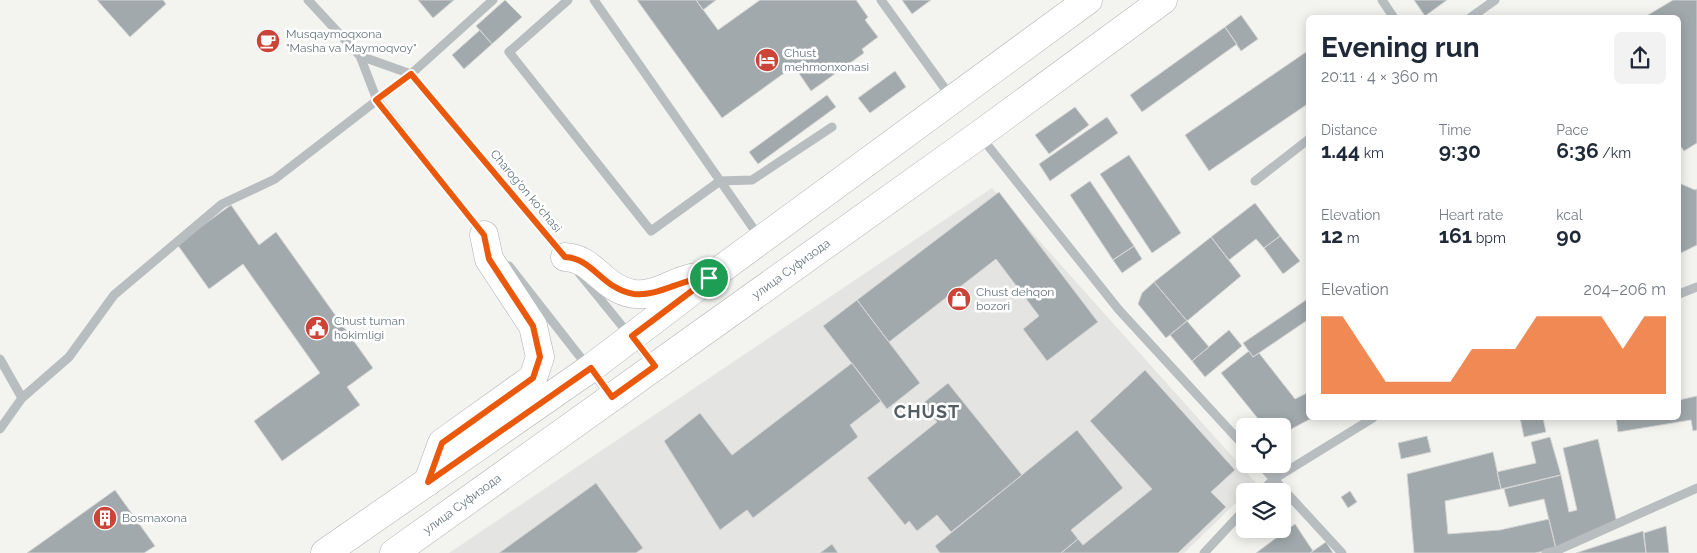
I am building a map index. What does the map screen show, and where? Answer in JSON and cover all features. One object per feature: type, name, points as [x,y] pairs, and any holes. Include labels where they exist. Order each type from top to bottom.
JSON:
[{"type":"main road","points":[[325,553],[591,368],[952,98],[1088,0]]},
{"type":"main road","name":"улица Суфизода","points":[[394,553],[979,135],[1163,0]]},
{"type":"main road","points":[[428,482],[442,443],[533,378],[540,357],[533,326],[489,259],[494,248]]},
{"type":"main road","points":[[565,257],[575,257],[584,262],[602,279],[618,290],[636,294],[661,290],[694,277],[709,278]]},
{"type":"street","points":[[308,0],[360,56],[376,100],[591,368],[612,397]]},
{"type":"street","points":[[568,0],[509,52],[651,231],[720,180],[752,180],[832,127]]},
{"type":"street","points":[[594,0],[761,240]]},
{"type":"street","points":[[881,0],[952,98]]},
{"type":"street","points":[[1382,0],[1392,15]]},
{"type":"street","points":[[1474,15],[1495,0]]},
{"type":"street","points":[[0,430],[22,398],[69,357],[114,295],[222,204],[275,179],[411,74],[489,1]]},
{"type":"street","points":[[360,56],[411,74]]},
{"type":"street","name":"Charog‘on ko‘chasi","points":[[411,74],[632,336],[655,366]]},
{"type":"street","points":[[979,135],[1119,310],[1236,437]]},
{"type":"street","points":[[1255,181],[1306,141]]},
{"type":"street","points":[[1681,293],[1697,288]]},
{"type":"street","points":[[0,359],[22,398]]},
{"type":"street","points":[[1270,483],[1370,420]]},
{"type":"street","points":[[1268,473],[1342,553]]},
{"type":"street","points":[[1546,553],[1558,550],[1697,488]]},
{"type":"street","points":[[1204,553],[1236,519]]},
{"type":"shaded area","name":"Chust dehqon bozori","points":[[992,188],[1236,461],[1236,473],[1247,473],[1256,483],[1236,483],[1236,503],[1184,553],[449,553]]},
{"type":"building","points":[[97,0],[163,0],[166,4],[130,37]]},
{"type":"building","points":[[418,0],[454,0],[433,18]]},
{"type":"building","points":[[505,0],[522,17],[492,44],[476,26]]},
{"type":"building","name":"Chust mehmonxonasi","points":[[637,0],[696,0],[718,30],[760,0],[856,0],[868,17],[865,20],[878,37],[862,49],[864,53],[811,91],[794,66],[722,118]]},
{"type":"building","points":[[696,0],[716,0],[703,10]]},
{"type":"building","points":[[902,0],[931,0],[912,14]]},
{"type":"building","points":[[1414,0],[1447,0],[1426,15],[1424,15]]},
{"type":"building","points":[[1673,0],[1697,0],[1697,143],[1684,151],[1681,147],[1681,15],[1648,15]]},
{"type":"building","points":[[1241,15],[1258,39],[1241,51],[1225,27]]},
{"type":"building","points":[[1225,27],[1237,44],[1142,112],[1130,95]]},
{"type":"building","points":[[480,30],[492,44],[464,69],[452,55]]},
{"type":"building","points":[[1306,52],[1306,105],[1209,171],[1185,135]]},
{"type":"building","points":[[895,71],[906,87],[870,113],[858,98]]},
{"type":"building","points":[[827,95],[836,107],[758,164],[749,152]]},
{"type":"building","points":[[1075,107],[1089,125],[1049,154],[1035,135]]},
{"type":"building","points":[[1107,117],[1118,133],[1050,181],[1039,164]]},
{"type":"building","points":[[1129,155],[1181,233],[1152,253],[1100,174]]},
{"type":"building","points":[[1090,181],[1134,246],[1113,260],[1070,195]]},
{"type":"building","points":[[1681,184],[1695,190],[1697,189],[1697,245],[1681,253]]},
{"type":"building","points":[[999,192],[1098,322],[1047,361],[1023,329],[1039,316],[996,259],[889,342],[857,300]]},
{"type":"building","points":[[1255,203],[1280,236],[1264,248],[1256,239],[1229,260],[1211,237]]},
{"type":"building","name":"Chust tuman hokimligi","points":[[231,205],[259,245],[276,232],[373,368],[347,387],[360,405],[282,461],[254,421],[320,373],[243,264],[209,289],[177,244]]},
{"type":"building","points":[[1280,236],[1300,261],[1283,274],[1264,248]]},
{"type":"building","points":[[1211,237],[1241,276],[1187,321],[1154,282]]},
{"type":"building","points":[[1134,246],[1142,259],[1122,273],[1113,260]]},
{"type":"building","points":[[1154,282],[1187,321],[1166,338],[1138,304],[1142,293]]},
{"type":"building","points":[[857,300],[920,383],[887,409],[823,326]]},
{"type":"building","points":[[1306,300],[1306,321],[1253,357],[1243,343]]},
{"type":"building","points":[[1187,321],[1209,347],[1192,361],[1170,335]]},
{"type":"building","points":[[1229,330],[1242,346],[1205,377],[1192,361]]},
{"type":"building","points":[[1249,351],[1253,357],[1259,353],[1295,399],[1306,394],[1306,420],[1308,420],[1291,429],[1291,418],[1258,418],[1221,373]]},
{"type":"building","points":[[852,363],[881,401],[850,425],[858,437],[753,518],[747,510],[720,530],[664,441],[700,413],[732,455]]},
{"type":"building","points":[[1145,370],[1235,470],[1211,492],[1226,507],[1178,553],[1061,553],[1078,539],[1083,545],[1152,489],[1090,421]]},
{"type":"building","points":[[948,383],[1022,475],[951,532],[937,515],[917,531],[909,521],[905,525],[867,478],[937,422],[922,404]]},
{"type":"building","points":[[1697,396],[1697,430],[1693,431],[1691,420],[1618,432],[1616,420],[1681,420],[1681,400]]},
{"type":"building","points":[[1520,420],[1543,420],[1546,432],[1524,437]]},
{"type":"building","points":[[1077,430],[1123,488],[1071,530],[1078,539],[1061,553],[940,553],[935,546]]},
{"type":"building","points":[[1427,436],[1431,452],[1401,459],[1398,443]]},
{"type":"building","points":[[1550,437],[1561,475],[1501,489],[1497,472],[1536,463],[1531,442]]},
{"type":"building","points":[[1598,439],[1617,523],[1556,549],[1544,499],[1509,507],[1504,489],[1561,475],[1569,512],[1577,510],[1563,448]]},
{"type":"building","points":[[1493,452],[1501,489],[1445,501],[1448,534],[1500,530],[1549,519],[1556,549],[1535,553],[1414,553],[1407,474]]},
{"type":"building","points":[[596,483],[643,548],[636,553],[499,553]]},
{"type":"building","name":"Bosmaxona","points":[[115,490],[155,546],[144,553],[27,553]]},
{"type":"building","points":[[1350,491],[1357,502],[1348,508],[1341,497]]},
{"type":"building","points":[[1295,524],[1313,551],[1310,553],[1256,553],[1276,538],[1291,538],[1291,527]]},
{"type":"building","points":[[1666,526],[1669,553],[1646,553],[1644,533]]},
{"type":"building","points":[[1643,531],[1646,553],[1576,553]]},
{"type":"building","points":[[1326,542],[1333,553],[1310,553],[1313,551]]},
{"type":"building","points":[[832,544],[838,553],[820,553]]},
{"type":"place","name":"Musqaymoqxona \"Masha va Maymoqvoy\"","points":[[268,41]]},
{"type":"place","name":"Chust mehmonxonasi","points":[[767,60]]},
{"type":"place","name":"Chust dehqon bozori","points":[[959,299]]},
{"type":"place","name":"Chust tuman hokimligi","points":[[317,328]]},
{"type":"place","name":"Bosmaxona","points":[[105,518]]},
{"type":"district","name":"CHUST","points":[[927,412]]},
{"type":"route","points":[[411,74],[565,257],[575,257],[584,262],[602,279],[618,290],[636,294],[661,290],[694,277],[709,278],[632,336],[655,366],[612,397],[591,368],[428,482],[442,443],[533,378],[540,357],[533,326],[489,259],[484,235],[376,100],[411,74]]}]
